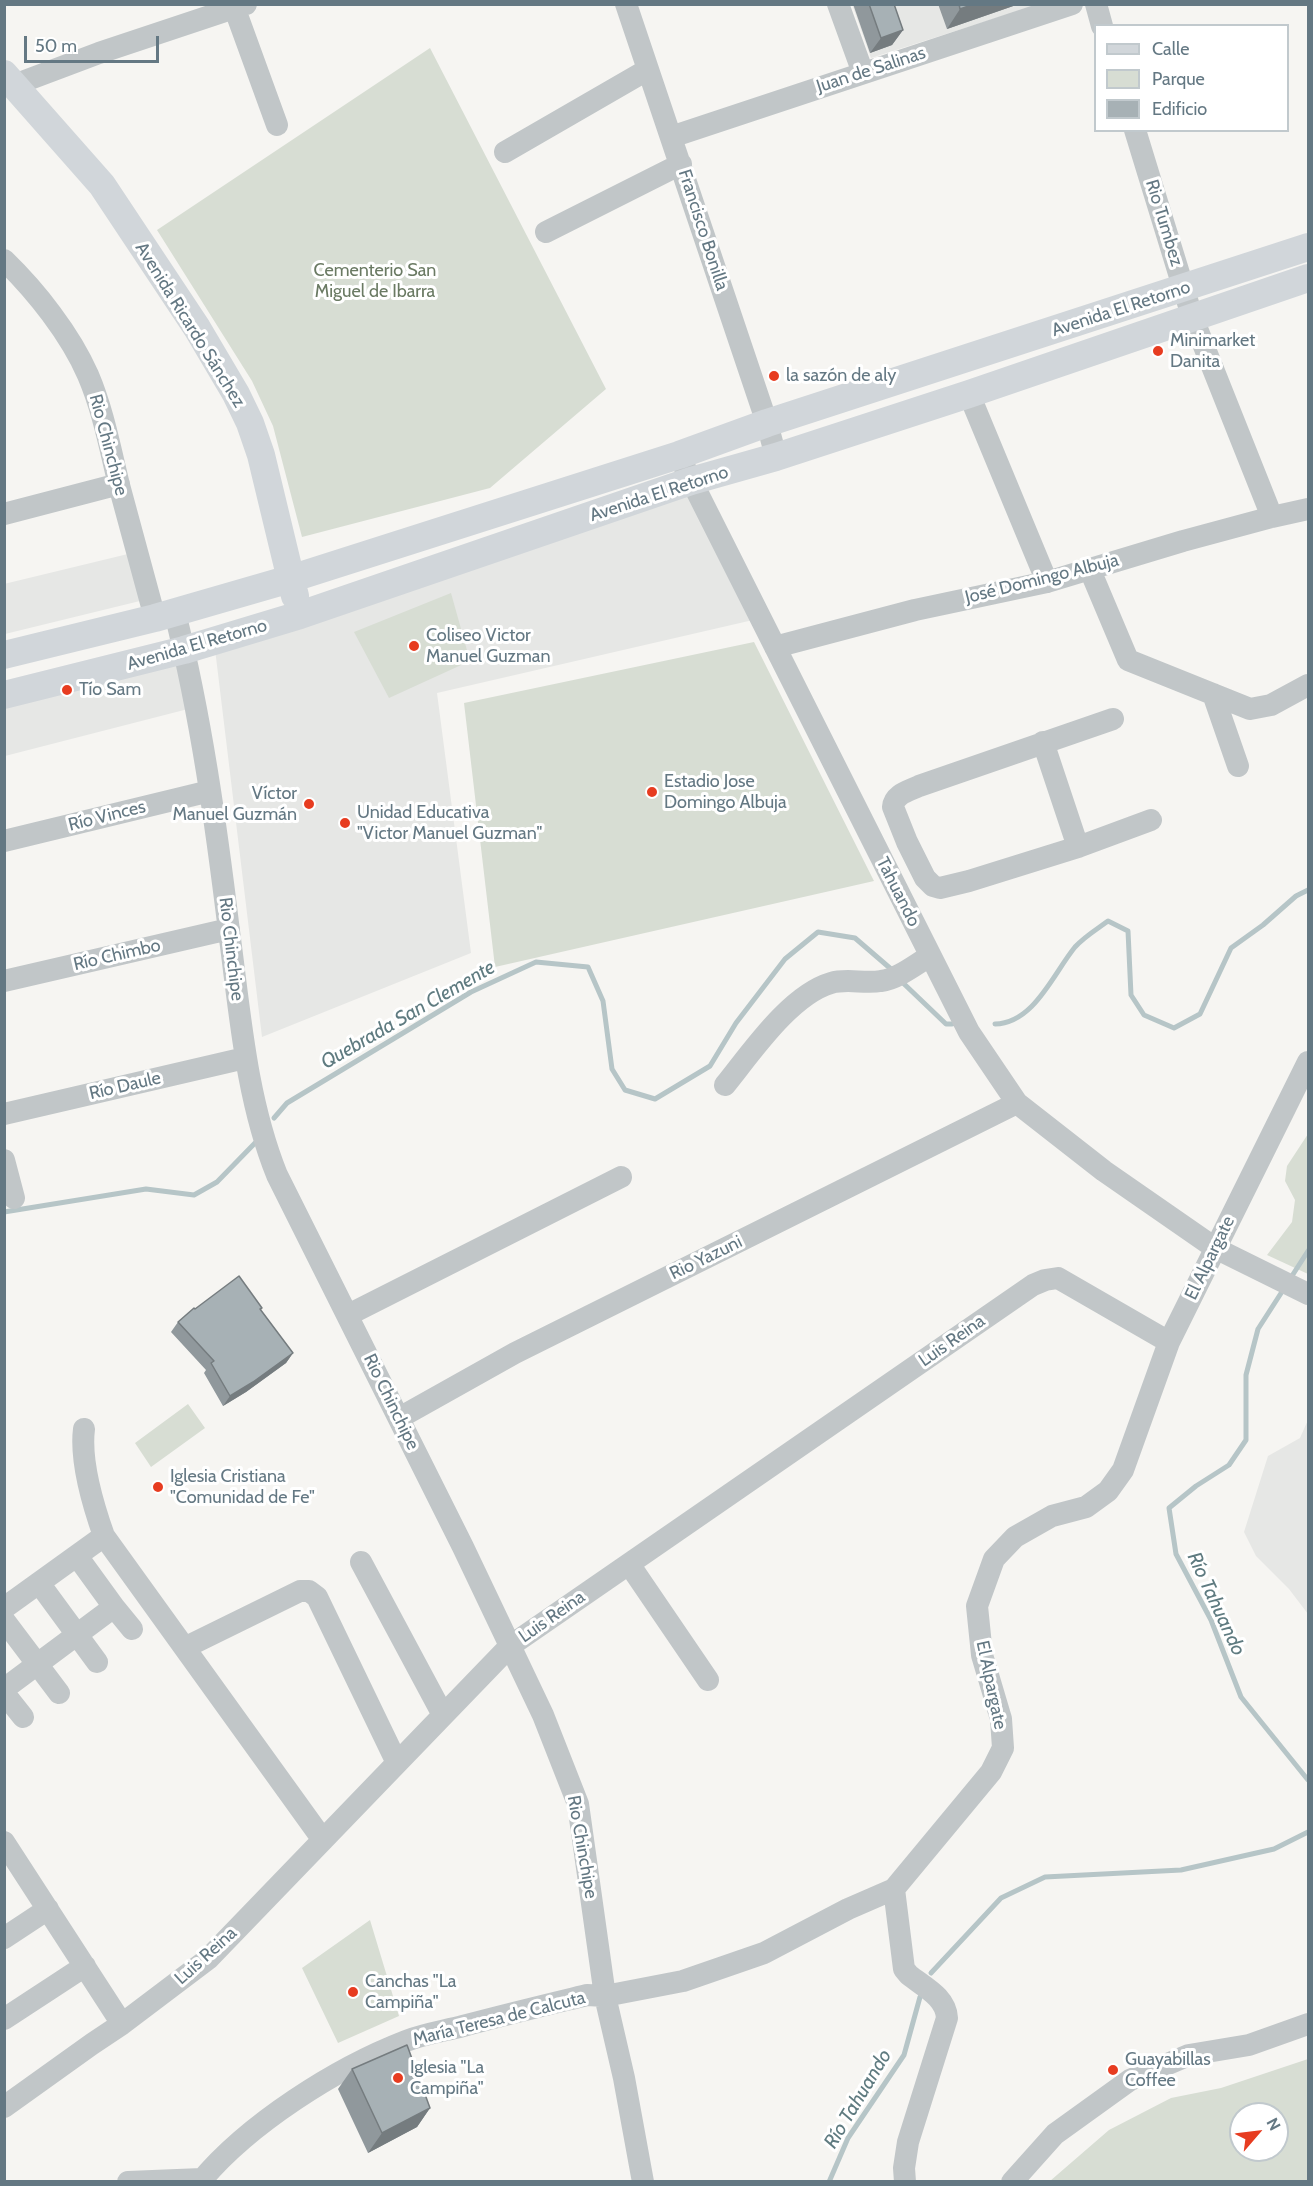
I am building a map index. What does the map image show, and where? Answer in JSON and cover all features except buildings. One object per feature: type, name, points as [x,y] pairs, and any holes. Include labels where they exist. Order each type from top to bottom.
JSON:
[{"type":"main road","name":"Avenida Ricardo Sánchez","points":[[9,79],[102,185],[197,328],[236,394],[250,423],[261,455],[300,615]]},
{"type":"main road","name":"Avenida El Retorno","points":[[4,655],[165,616],[290,579],[679,455],[767,423],[1308,247]]},
{"type":"main road","name":"Avenida El Retorno","points":[[4,695],[184,650],[300,615],[691,481],[776,457],[969,394],[1308,278]]},
{"type":"street","name":"Francisco Bonilla","points":[[626,4],[767,423],[776,457]]},
{"type":"street","points":[[838,4],[863,73]]},
{"type":"street","name":"Juan de Salinas","points":[[671,137],[1072,4]]},
{"type":"street","points":[[1096,4],[1101,24]]},
{"type":"street","points":[[9,79],[99,53],[238,6],[277,125]]},
{"type":"street","points":[[505,152],[647,70]]},
{"type":"street","name":"Rio Tumbez","points":[[1136,132],[1192,316],[1272,517]]},
{"type":"street","points":[[546,232],[681,164]]},
{"type":"street","name":"Rio Chinchipe","points":[[4,260],[22,276],[48,309],[88,374],[106,427],[119,484],[165,616],[184,650],[210,791],[245,1058],[268,1152],[277,1175],[399,1418],[543,1715],[578,1804],[605,1996],[624,2078],[643,2181]]},
{"type":"street","points":[[969,394],[1047,582]]},
{"type":"street","name":"Tahuando","points":[[679,455],[969,1032],[1017,1103],[1104,1171],[1222,1251],[1308,1294]]},
{"type":"street","points":[[4,514],[119,484]]},
{"type":"street","name":"José Domingo Albuja","points":[[775,647],[915,610],[1047,582],[1183,541],[1308,509]]},
{"type":"street","points":[[1090,570],[1128,660],[1250,709],[1261,709],[1308,686]]},
{"type":"street","points":[[1213,694],[1238,766]]},
{"type":"street","points":[[1113,719],[919,786],[897,796],[893,807],[925,878],[940,888],[1077,847],[1151,820]]},
{"type":"street","points":[[1043,742],[1077,847]]},
{"type":"street","name":"Río Vinces","points":[[4,841],[210,791]]},
{"type":"street","points":[[880,856],[907,842]]},
{"type":"street","name":"Río Chimbo","points":[[4,981],[229,929]]},
{"type":"street","points":[[725,1085],[774,1024],[814,990],[831,983],[888,980],[930,956]]},
{"type":"street","name":"Río Daule","points":[[4,1114],[245,1058]]},
{"type":"street","name":"El Alpargate","points":[[894,1889],[991,1772],[1003,1748],[1001,1719],[981,1655],[977,1606],[994,1559],[1015,1537],[1052,1515],[1086,1507],[1108,1491],[1123,1470],[1169,1342],[1222,1251],[1308,1062]]},
{"type":"street","name":"Rio Yazuni","points":[[399,1418],[515,1353],[1017,1103]]},
{"type":"street","points":[[4,1160],[14,1198]]},
{"type":"street","points":[[348,1315],[621,1176]]},
{"type":"street","name":"Luis Reina","points":[[4,2108],[208,1959],[510,1646],[1033,1285],[1058,1278],[1169,1342]]},
{"type":"street","points":[[84,1429],[82,1442],[84,1455],[96,1514],[104,1536],[323,1840]]},
{"type":"street","points":[[4,1608],[104,1536]]},
{"type":"street","points":[[77,1556],[132,1629]]},
{"type":"street","points":[[361,1562],[443,1715]]},
{"type":"street","points":[[629,1564],[708,1680]]},
{"type":"street","points":[[39,1583],[97,1662]]},
{"type":"street","points":[[186,1647],[300,1592],[309,1591],[317,1597],[397,1763]]},
{"type":"street","points":[[23,1717],[4,1691],[114,1607]]},
{"type":"street","points":[[4,1620],[58,1693]]},
{"type":"street","points":[[8,1853],[48,1909],[122,2024]]},
{"type":"street","points":[[894,1889],[904,1969],[943,2002],[946,2009],[946,2018],[908,2142],[904,2168],[905,2181]]},
{"type":"street","name":"María Teresa de Calcuta","points":[[201,2180],[247,2134],[314,2088],[352,2065],[407,2041],[587,1995],[605,1996],[683,1981],[764,1953],[848,1909],[894,1889]]},
{"type":"street","points":[[4,1938],[48,1909]]},
{"type":"street","points":[[4,2019],[85,1966]]},
{"type":"street","points":[[1012,2181],[1055,2134],[1130,2080],[1189,2055],[1250,2045],[1308,2024]]},
{"type":"street","points":[[128,2181],[201,2180]]},
{"type":"shaded area","points":[[852,4],[1037,5],[871,58]]},
{"type":"shaded area","name":"Unidad Educativa \"Victor Manuel Guzman\"","points":[[694,491],[753,620],[437,693],[471,953],[262,1037],[215,649]]},
{"type":"shaded area","points":[[132,553],[144,600],[5,634],[4,584]]},
{"type":"shaded area","points":[[177,664],[188,709],[5,756],[5,708]]},
{"type":"shaded area","points":[[1308,1420],[1308,1614],[1289,1589],[1256,1556],[1244,1532],[1268,1456],[1300,1438]]},
{"type":"green space","name":"Cementerio San Miguel de Ibarra","points":[[430,48],[606,389],[490,488],[302,537],[273,426],[252,381],[157,230]]},
{"type":"green space","name":"Coliseo Victor Manuel Guzman","points":[[451,593],[470,661],[389,698],[354,632]]},
{"type":"green space","name":"Estadio Jose Domingo Albuja","points":[[754,642],[874,881],[495,967],[464,703]]},
{"type":"green space","points":[[1308,1134],[1308,1274],[1267,1255],[1292,1222],[1295,1200],[1285,1181],[1287,1166]]},
{"type":"green space","points":[[188,1404],[205,1428],[151,1467],[135,1443]]},
{"type":"green space","name":"Canchas \"La Campiña\"","points":[[370,1920],[399,2016],[338,2043],[302,1968]]},
{"type":"green space","points":[[1308,2059],[1308,2181],[1050,2181],[1109,2130],[1171,2098],[1221,2088]]},
{"type":"waterway","name":"Quebrada San Clemente","points":[[995,1024],[1009,1022],[1032,1006],[1075,947],[1086,936],[1108,921],[1128,931],[1131,995],[1144,1015],[1174,1028],[1200,1014],[1231,948],[1263,925],[1296,896],[1308,890]]},
{"type":"waterway","name":"Quebrada San Clemente","points":[[274,1118],[287,1103],[471,992],[536,962],[588,967],[603,1001],[612,1069],[625,1090],[655,1099],[710,1066],[736,1023],[785,959],[818,932],[855,938],[891,969]]},
{"type":"waterway","name":"Quebrada San Clemente","points":[[901,981],[946,1024],[952,1024]]},
{"type":"waterway","name":"Quebrada San Clemente","points":[[4,1212],[146,1189],[194,1195],[217,1182],[255,1143]]},
{"type":"waterway","name":"Río Tahuando","points":[[1290,1279],[1308,1251]]},
{"type":"waterway","name":"Río Tahuando","points":[[1285,1287],[1258,1329],[1246,1375],[1246,1440],[1229,1465],[1196,1486],[1169,1508],[1176,1554],[1211,1620],[1241,1697],[1308,1780]]},
{"type":"waterway","name":"Río Tahuando","points":[[931,1973],[1001,1898],[1045,1877],[1181,1870],[1274,1849],[1308,1832]]},
{"type":"waterway","name":"Río Tahuando","points":[[829,2182],[848,2138],[904,2055],[920,1997]]},
{"type":"place","name":"Minimarket Danita","points":[[1158,351]]},
{"type":"place","name":"la sazón de aly","points":[[774,376]]},
{"type":"place","name":"Coliseo Victor Manuel Guzman","points":[[414,646]]},
{"type":"place","name":"Tío Sam","points":[[67,690]]},
{"type":"place","name":"Estadio Jose Domingo Albuja","points":[[652,792]]},
{"type":"place","name":"Víctor Manuel Guzmán","points":[[309,804]]},
{"type":"place","name":"Unidad Educativa \"Victor Manuel Guzman\"","points":[[345,823]]},
{"type":"place","name":"Iglesia Cristiana \"Comunidad de Fe\"","points":[[158,1487]]},
{"type":"place","name":"Canchas \"La Campiña\"","points":[[353,1992]]},
{"type":"place","name":"Guayabillas Coffee","points":[[1113,2070]]},
{"type":"place","name":"Iglesia \"La Campiña\"","points":[[398,2078]]}]
